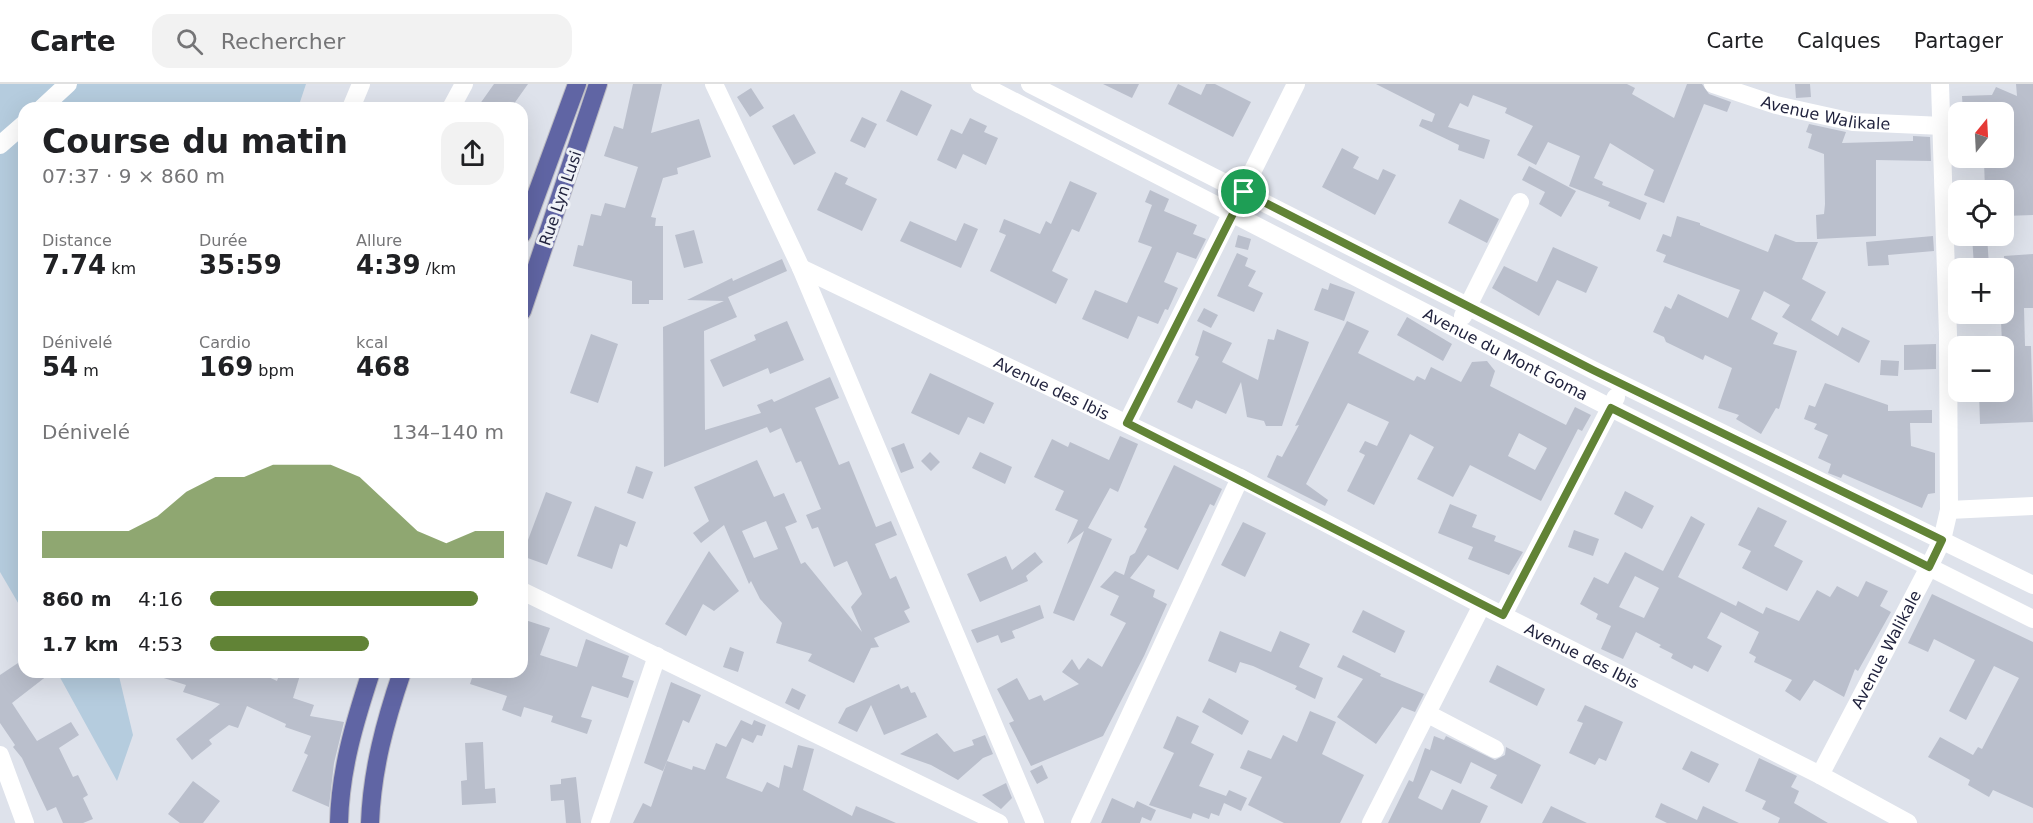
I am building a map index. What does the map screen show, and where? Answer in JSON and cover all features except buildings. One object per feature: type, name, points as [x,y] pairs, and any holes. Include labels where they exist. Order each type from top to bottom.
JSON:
[{"type":"main road","name":"Rue Lyn Lusi","points":[[528,218],[577,84]]},
{"type":"main road","name":"Rue Lyn Lusi","points":[[528,293],[598,84]]},
{"type":"main road","points":[[339,823],[345,763],[353,726],[369,678]]},
{"type":"main road","points":[[370,823],[375,771],[382,734],[400,678]]},
{"type":"street","points":[[48,102],[68,84]]},
{"type":"street","points":[[354,102],[361,84]]},
{"type":"street","points":[[454,102],[464,84]]},
{"type":"street","points":[[714,84],[801,268],[1035,823]]},
{"type":"street","name":"Avenue du Mont Goma","points":[[980,84],[1611,408],[2033,619]]},
{"type":"street","points":[[1030,84],[1622,385],[2033,585]]},
{"type":"street","points":[[1127,423],[1296,84]]},
{"type":"street","name":"Avenue Walikale","points":[[1713,84],[1776,105],[1853,122],[1943,126]]},
{"type":"street","name":"Avenue Walikale","points":[[1820,775],[1929,567],[1942,540],[1949,510],[1943,126],[1940,84]]},
{"type":"street","points":[[0,146],[18,130]]},
{"type":"street","points":[[1121,157],[1132,136]]},
{"type":"street","points":[[1456,328],[1520,202]]},
{"type":"street","points":[[1357,278],[1368,255]]},
{"type":"street","name":"Avenue des Ibis","points":[[801,268],[1239,478],[1482,605],[1820,775],[1908,823]]},
{"type":"street","points":[[1503,615],[1622,385]]},
{"type":"street","points":[[1080,823],[1239,478]]},
{"type":"street","points":[[1949,510],[2033,506]]},
{"type":"street","points":[[528,594],[999,823]]},
{"type":"street","points":[[1371,823],[1482,605]]},
{"type":"street","points":[[600,823],[657,656]]},
{"type":"street","points":[[1428,714],[1495,748]]},
{"type":"street","points":[[0,756],[25,823]]},
{"type":"shaded area","points":[[0,84],[306,84],[300,102],[18,102],[18,603],[0,572]]},
{"type":"shaded area","points":[[60,678],[119,678],[133,735],[117,781]]},
{"type":"route","points":[[1244,192],[1593,370],[1942,540],[1929,567],[1611,408],[1503,615],[1239,478],[1127,423],[1244,192]]}]
